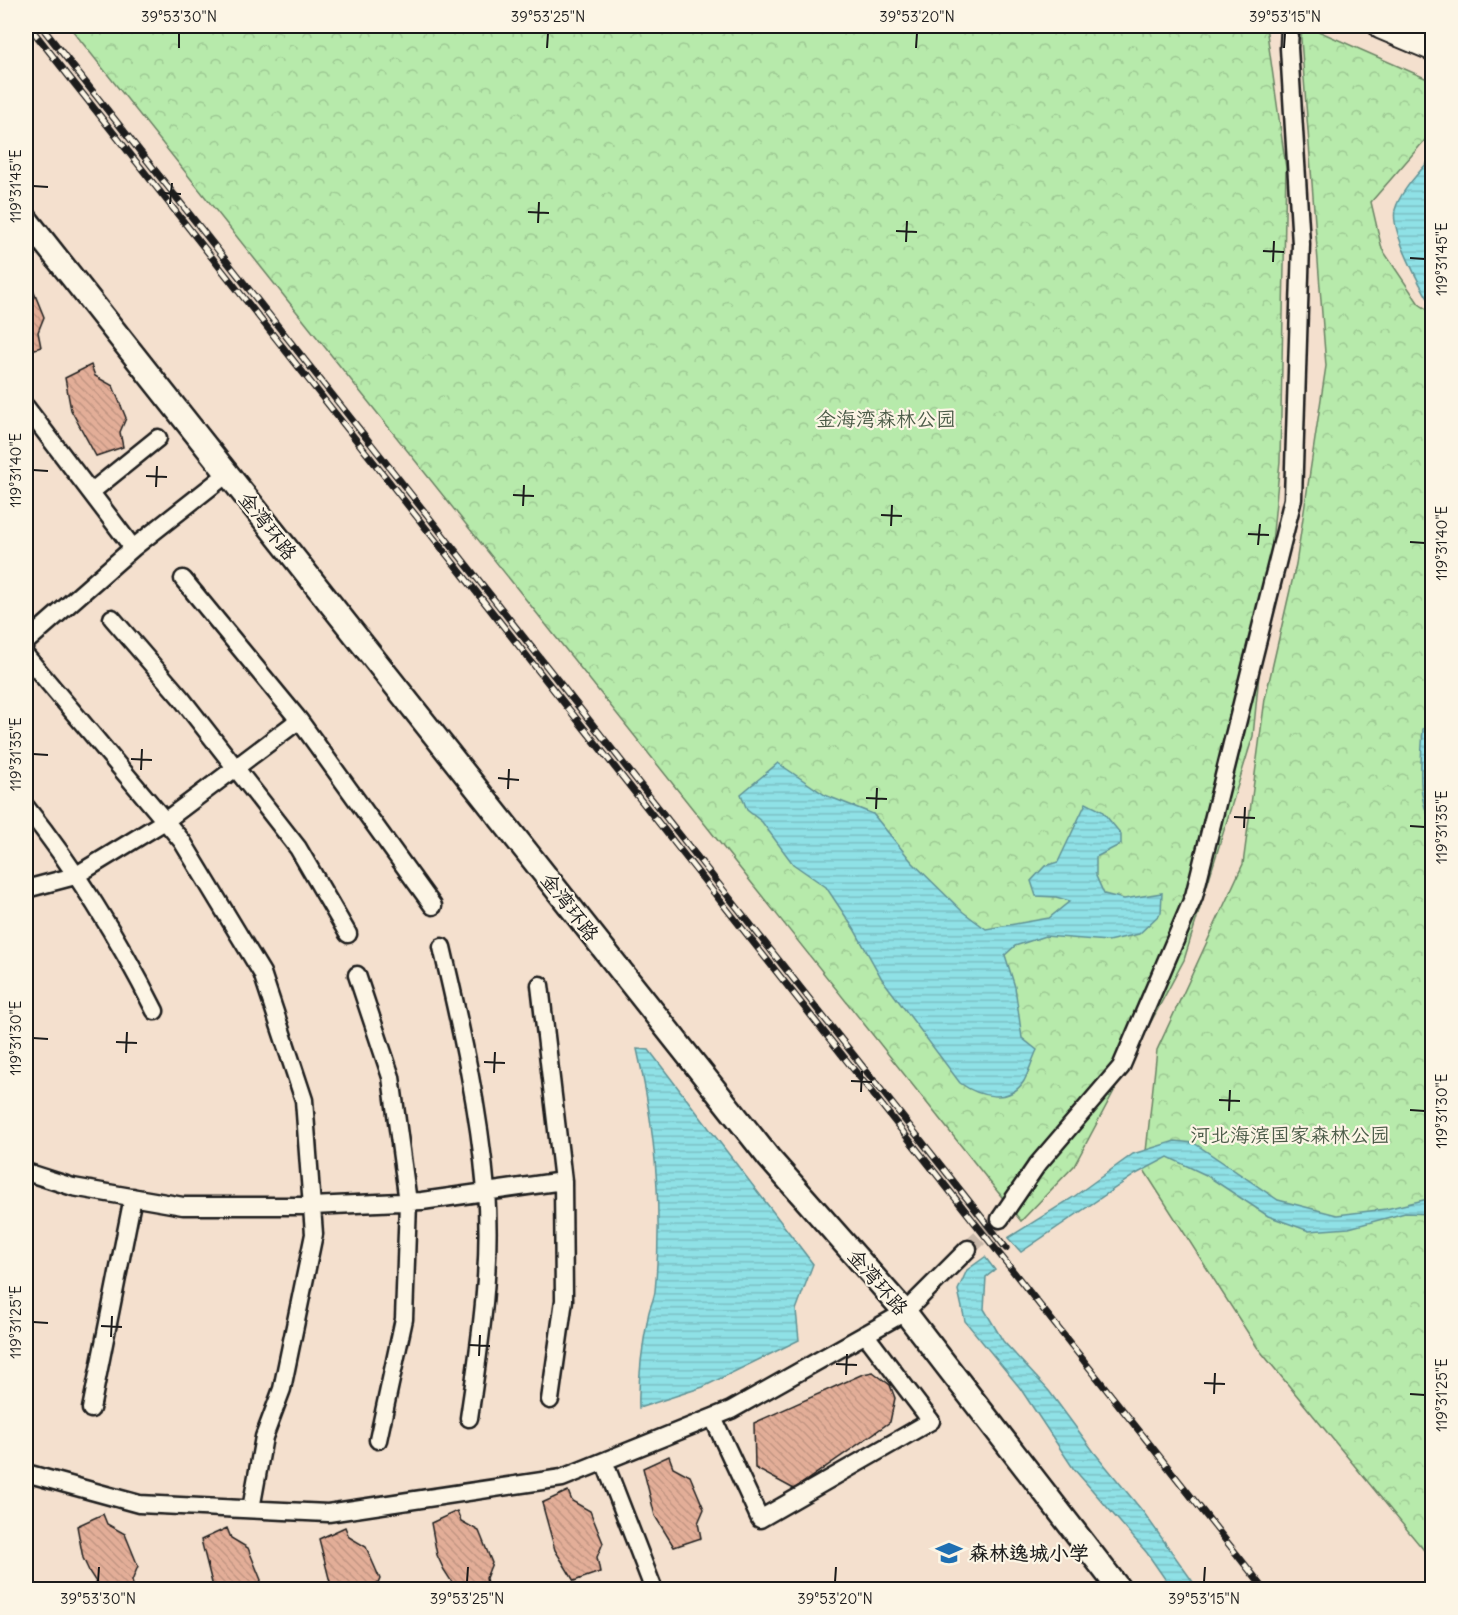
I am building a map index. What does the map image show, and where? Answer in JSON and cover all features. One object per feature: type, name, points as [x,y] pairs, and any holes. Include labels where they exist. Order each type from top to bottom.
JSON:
[{"type":"main road","points":[[1382,26],[1432,47]]},
{"type":"main road","name":"金湾环路","points":[[26,219],[769,1158],[905,1312],[1120,1590]]},
{"type":"street","points":[[1000,1219],[1037,1165],[1121,1067],[1194,896],[1293,499],[1301,244],[1289,48],[1290,26]]},
{"type":"street","points":[[26,407],[133,549]]},
{"type":"street","points":[[90,492],[158,438]]},
{"type":"street","points":[[26,642],[133,549],[227,474]]},
{"type":"street","points":[[183,579],[299,720],[433,906]]},
{"type":"street","points":[[112,618],[236,767],[298,848],[348,934]]},
{"type":"street","points":[[26,656],[182,841],[262,973],[304,1100],[314,1234],[282,1389],[264,1437],[251,1509]]},
{"type":"street","points":[[26,889],[75,876],[165,821],[299,720]]},
{"type":"street","points":[[26,807],[124,950],[155,1011]]},
{"type":"street","points":[[442,947],[470,1065],[486,1192],[485,1308],[469,1418]]},
{"type":"street","points":[[357,975],[391,1077],[408,1202],[404,1319],[378,1440]]},
{"type":"street","points":[[540,985],[563,1181],[564,1300],[550,1400]]},
{"type":"street","points":[[26,1172],[73,1187],[183,1206],[312,1206],[408,1202],[563,1181]]},
{"type":"street","points":[[91,1409],[133,1197]]},
{"type":"street","points":[[26,1473],[139,1504],[328,1513],[562,1478],[731,1410],[905,1312],[968,1249]]},
{"type":"street","points":[[713,1418],[760,1519],[931,1421],[865,1334]]},
{"type":"street","points":[[604,1461],[654,1590]]},
{"type":"green space","name":"金海湾森林公园","points":[[69,26],[1266,26],[1286,168],[1280,461],[1253,736],[1184,960],[1074,1166],[1021,1221]]},
{"type":"green space","name":"河北海滨国家森林公园","points":[[1300,26],[1307,26],[1432,81],[1432,132],[1371,202],[1382,249],[1419,304],[1432,313],[1432,1560],[1257,1347],[1144,1170],[1157,1050],[1243,864],[1265,699],[1296,564],[1326,366]]},
{"type":"water","points":[[1432,157],[1432,305],[1402,244],[1397,231],[1395,210],[1401,196]]},
{"type":"water","points":[[1432,720],[1432,821],[1423,801],[1421,777],[1423,729]]},
{"type":"water","points":[[778,763],[825,795],[873,814],[912,862],[963,912],[986,929],[1049,918],[1070,901],[1056,897],[1036,896],[1031,881],[1045,866],[1058,862],[1086,803],[1102,811],[1121,834],[1121,844],[1096,857],[1096,876],[1104,894],[1124,899],[1162,893],[1161,913],[1139,934],[1108,941],[1045,936],[1015,946],[1005,955],[1015,987],[1022,1038],[1037,1050],[1026,1077],[1018,1089],[1002,1096],[975,1092],[960,1083],[882,979],[854,929],[826,887],[793,864],[762,822],[747,810],[741,794]]},
{"type":"water","points":[[637,1049],[649,1050],[813,1264],[796,1310],[799,1340],[703,1387],[639,1408],[642,1351],[655,1291],[658,1200],[649,1109]]},
{"type":"water","points":[[1175,1141],[1194,1143],[1278,1200],[1337,1215],[1386,1209],[1432,1198],[1432,1214],[1405,1213],[1349,1228],[1309,1231],[1268,1216],[1206,1175],[1168,1157],[1136,1174],[1021,1252],[1008,1238],[1072,1198],[1133,1154]]},
{"type":"water","points":[[985,1257],[995,1270],[986,1277],[984,1309],[1003,1341],[1049,1391],[1094,1452],[1144,1513],[1198,1589],[1172,1589],[1147,1553],[1073,1468],[1020,1388],[965,1321],[958,1290],[967,1270]]},
{"type":"building","points":[[26,282],[31,285],[44,317],[38,332],[41,347],[26,352]]},
{"type":"building","points":[[91,365],[95,376],[113,386],[126,418],[120,432],[123,447],[96,456],[71,410],[65,378]]},
{"type":"building","points":[[873,1372],[890,1385],[895,1398],[890,1422],[794,1489],[755,1468],[754,1423],[863,1374]]},
{"type":"building","points":[[669,1456],[673,1467],[690,1476],[704,1509],[698,1523],[701,1538],[674,1547],[655,1516],[643,1468]]},
{"type":"building","points":[[568,1491],[572,1501],[590,1511],[603,1543],[597,1557],[600,1572],[574,1581],[555,1550],[542,1503]]},
{"type":"building","points":[[457,1511],[461,1521],[479,1531],[492,1563],[486,1578],[488,1590],[457,1590],[437,1555],[431,1523]]},
{"type":"building","points":[[103,1514],[107,1524],[125,1534],[138,1566],[132,1581],[134,1590],[101,1590],[83,1558],[77,1526]]},
{"type":"building","points":[[345,1527],[349,1537],[366,1547],[380,1579],[375,1590],[333,1590],[331,1586],[319,1539]]},
{"type":"building","points":[[227,1528],[231,1538],[248,1548],[261,1580],[258,1590],[213,1587],[201,1540]]},
{"type":"tunnel","points":[[968,1249],[1000,1219]]},
{"type":"railway","points":[[29,26],[1265,1590]]},
{"type":"railway","points":[[41,26],[1006,1248]]},
{"type":"place","name":"森林逸城小学","points":[[949,1553]]}]
